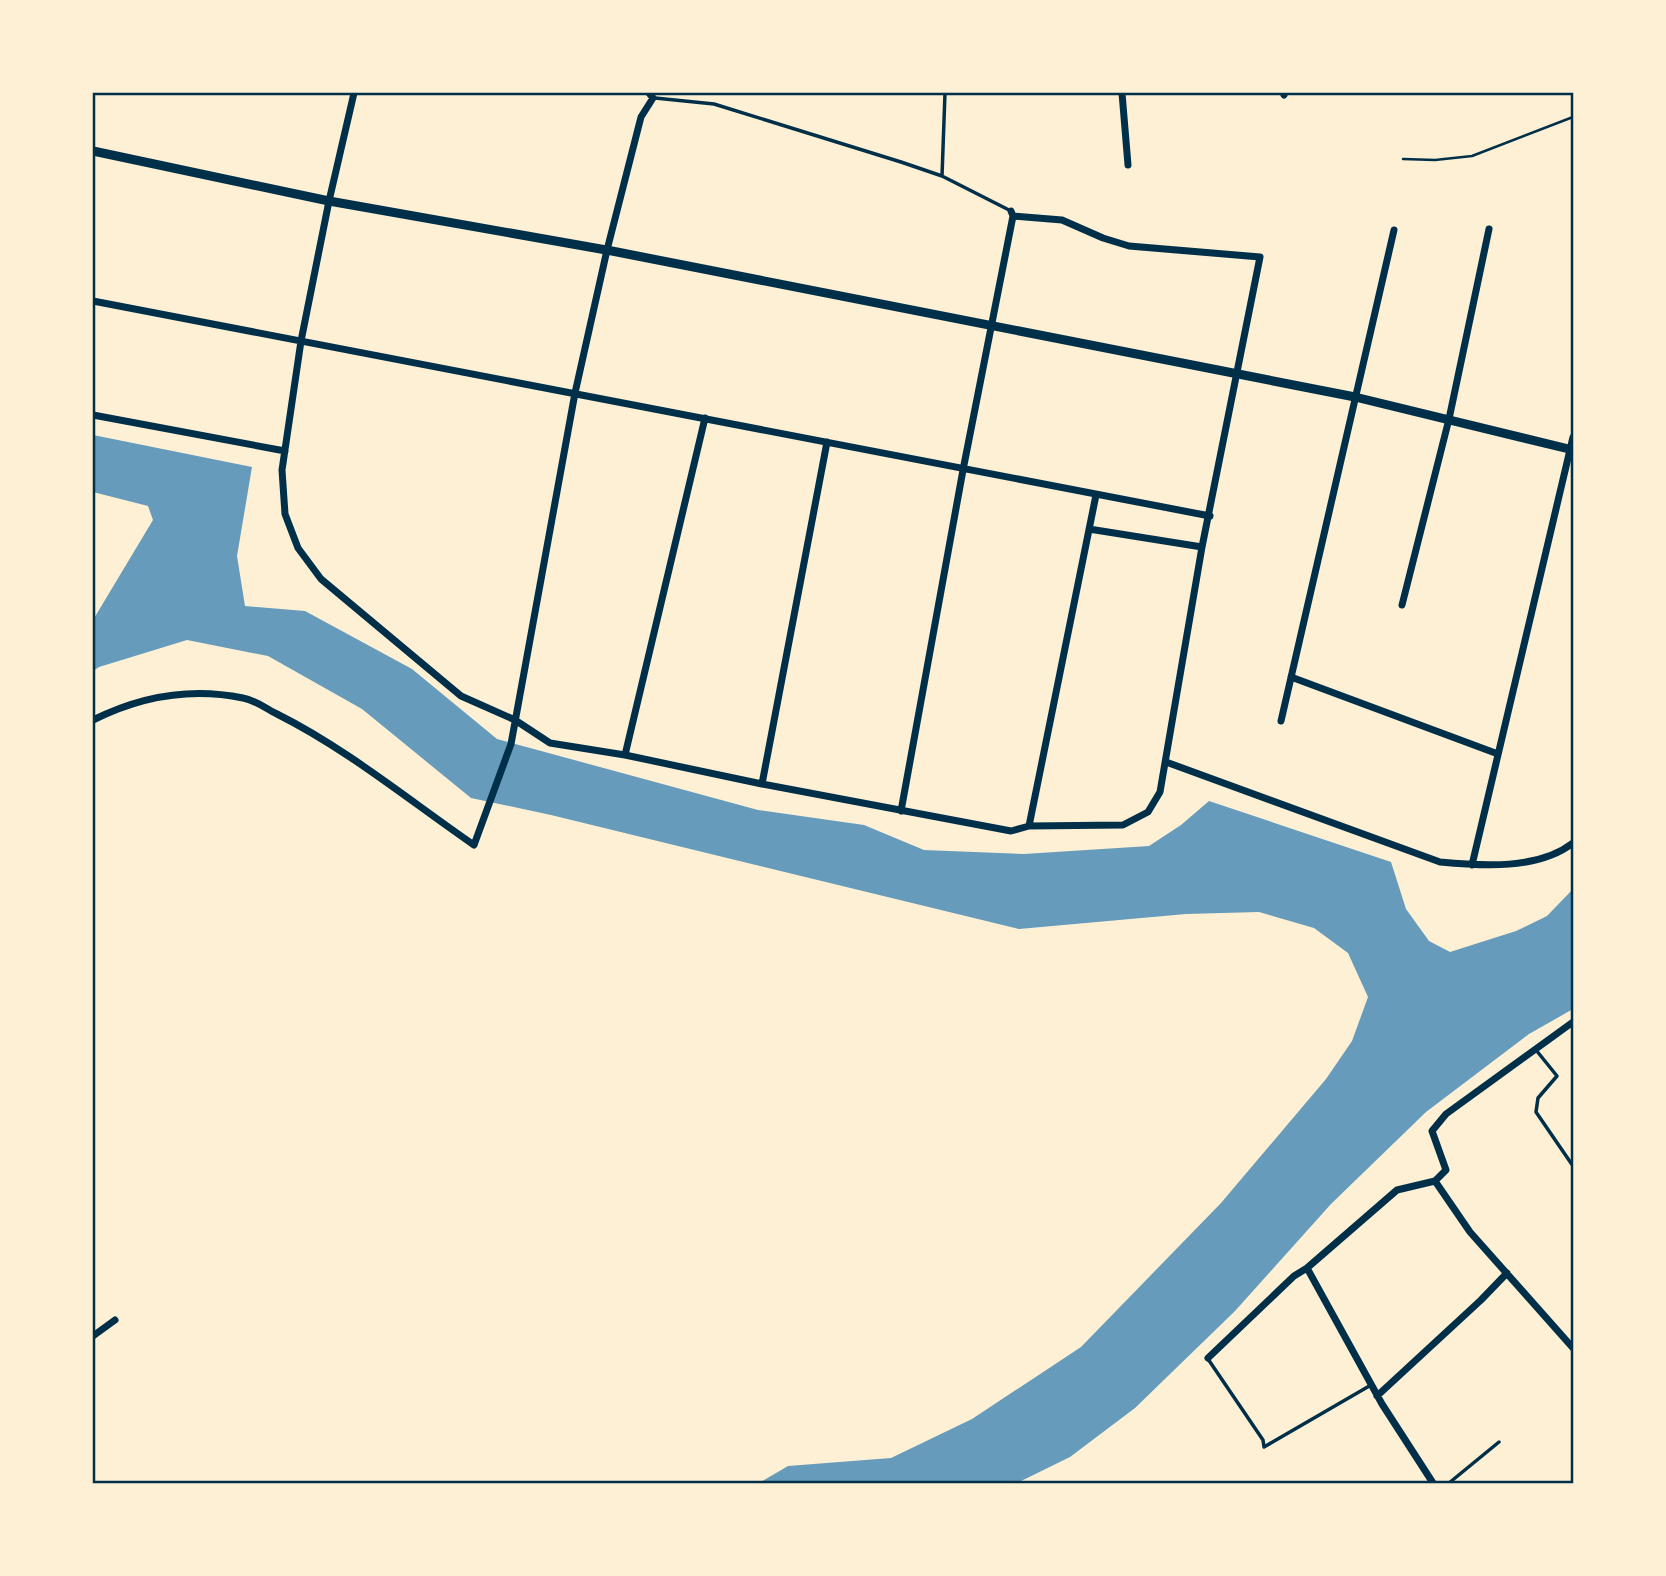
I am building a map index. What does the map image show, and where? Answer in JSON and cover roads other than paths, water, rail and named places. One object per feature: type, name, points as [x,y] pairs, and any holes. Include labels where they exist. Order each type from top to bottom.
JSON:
[{"type":"street","points":[[354,93],[301,341],[282,470],[285,514],[298,548],[321,579],[461,696],[515,720],[550,743],[625,755],[762,784],[901,811],[1011,831],[1030,826],[1123,825],[1148,812],[1160,792],[1202,547],[1260,257],[1129,246],[1102,238],[1062,219],[1012,213],[901,811]]},
{"type":"street","points":[[1122,93],[1128,165]]},
{"type":"street","points":[[93,720],[160,695],[205,694],[246,698],[309,730],[474,845],[511,744],[575,393],[607,250],[641,117],[651,95]]},
{"type":"street","points":[[93,151],[329,201],[607,250],[1355,397],[1572,450]]},
{"type":"street","points":[[1402,604],[1449,418],[1489,229]]},
{"type":"street","points":[[1281,721],[1394,230]]},
{"type":"street","points":[[93,301],[1210,516]]},
{"type":"street","points":[[93,415],[285,451]]},
{"type":"street","points":[[625,755],[705,418]]},
{"type":"street","points":[[1472,865],[1573,437]]},
{"type":"street","points":[[762,784],[827,442]]},
{"type":"street","points":[[1030,826],[1096,495]]},
{"type":"street","points":[[1089,529],[1202,547]]},
{"type":"street","points":[[1291,677],[1498,754]]},
{"type":"street","points":[[1166,762],[1440,862],[1472,865],[1544,858],[1573,843]]},
{"type":"street","points":[[1208,1358],[1294,1276],[1307,1268],[1397,1190],[1435,1181],[1446,1170],[1432,1131],[1446,1114],[1573,1022]]},
{"type":"street","points":[[1435,1181],[1470,1232],[1573,1348]]},
{"type":"street","points":[[1307,1268],[1377,1396],[1433,1483]]},
{"type":"street","points":[[1377,1396],[1507,1273]]},
{"type":"street","points":[[93,1336],[115,1320]]},
{"type":"lane","points":[[942,176],[945,93]]},
{"type":"lane","points":[[651,95],[714,104],[942,176],[1012,213]]},
{"type":"lane","points":[[1534,1049],[1557,1076],[1538,1098],[1536,1112],[1573,1166]]},
{"type":"lane","points":[[1208,1358],[1263,1440],[1264,1447],[1371,1385]]},
{"type":"lane","points":[[1449,1483],[1499,1441]]},
{"type":"water","points":[[93,435],[252,467],[237,556],[245,606],[305,611],[412,669],[497,739],[758,810],[864,825],[924,850],[1024,854],[1149,846],[1181,825],[1209,801],[1391,862],[1406,909],[1429,941],[1450,952],[1516,931],[1547,916],[1573,889],[1573,1009],[1529,1034],[1426,1112],[1331,1204],[1235,1311],[1135,1408],[1070,1457],[1017,1483],[759,1483],[788,1466],[891,1458],[972,1419],[1081,1347],[1221,1203],[1326,1079],[1352,1041],[1368,997],[1348,953],[1314,928],[1259,912],[1186,914],[1019,929],[471,798],[362,709],[268,656],[187,640],[93,671],[93,620],[153,520],[148,506],[93,492]]}]
